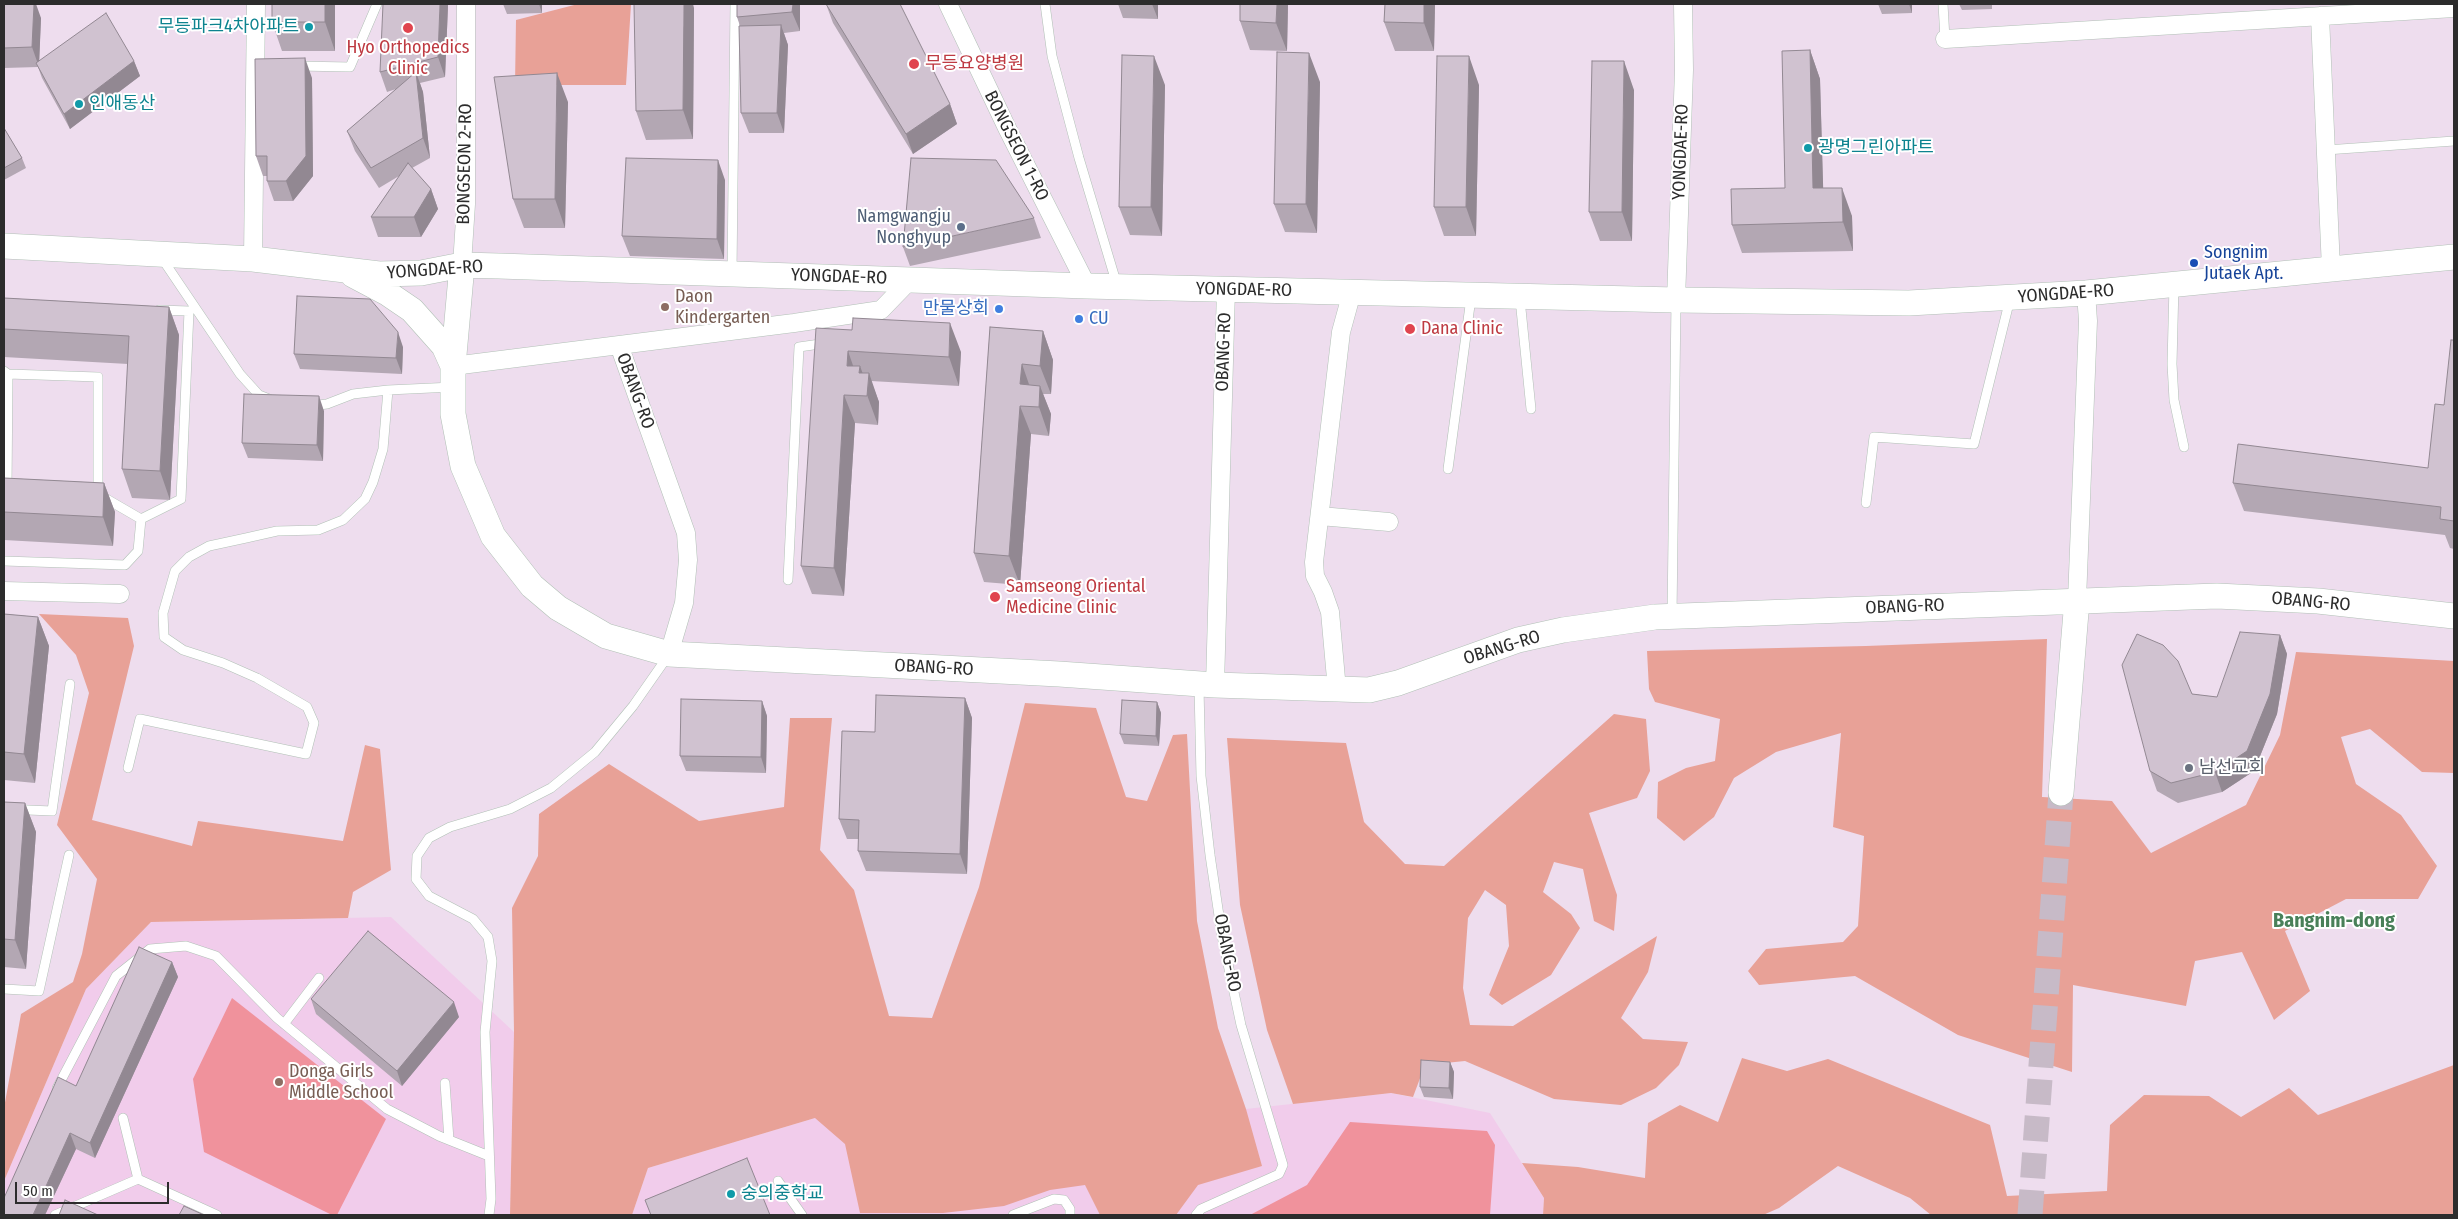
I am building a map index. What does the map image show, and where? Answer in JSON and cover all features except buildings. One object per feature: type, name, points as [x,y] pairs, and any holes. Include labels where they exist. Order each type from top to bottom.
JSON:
[{"type":"street","points":[[253,259],[260,66],[256,4]]},
{"type":"street","name":"BONGSEON 2-RO","points":[[462,265],[466,204],[466,4]]},
{"type":"street","name":"BONGSEON 1-RO","points":[[948,4],[1007,128],[1087,286]]},
{"type":"street","name":"YONGDAE-RO","points":[[1676,300],[1684,70],[1684,4]]},
{"type":"street","points":[[1944,39],[2454,8]]},
{"type":"street","points":[[2320,16],[2331,269]]},
{"type":"street","name":"YONGDAE-RO","points":[[4,246],[253,259],[379,274],[421,273],[462,265],[1226,290],[1910,303],[2086,293],[2454,257]]},
{"type":"street","name":"OBANG-RO","points":[[462,265],[453,377],[453,414],[463,466],[493,536],[532,586],[558,608],[583,624],[615,640],[670,654],[1059,674],[1207,684],[1369,690],[1398,683],[1527,638],[1563,630],[1672,616],[2077,600],[2236,597],[2318,602],[2454,616]]},
{"type":"street","points":[[342,270],[387,293],[412,310],[444,346],[453,377]]},
{"type":"street","points":[[618,345],[881,314],[910,280]]},
{"type":"street","name":"OBANG-RO","points":[[1207,684],[1226,290]]},
{"type":"street","points":[[1337,690],[1330,612],[1324,592],[1315,576],[1314,562],[1342,332],[1352,292]]},
{"type":"street","points":[[2061,794],[2077,600],[2088,321],[2086,293]]},
{"type":"street","name":"OBANG-RO","points":[[453,377],[618,345],[686,533],[688,560],[684,603],[670,654]]},
{"type":"street","points":[[1320,516],[1390,522]]},
{"type":"street","points":[[4,591],[120,594]]},
{"type":"lane","points":[[284,66],[350,67],[377,4]]},
{"type":"lane","points":[[732,274],[735,4]]},
{"type":"lane","points":[[1045,4],[1052,56],[1076,149],[1118,287]]},
{"type":"lane","points":[[1943,4],[1944,39]]},
{"type":"lane","points":[[2326,150],[2454,141]]},
{"type":"lane","points":[[158,253],[240,374],[259,395],[282,405]]},
{"type":"lane","points":[[2174,285],[2173,391],[2177,423],[2184,447]]},
{"type":"lane","points":[[1448,470],[1472,295]]},
{"type":"lane","points":[[1520,296],[1531,409]]},
{"type":"lane","points":[[1866,504],[1874,437],[1974,444],[2010,298]]},
{"type":"lane","points":[[1672,616],[1676,300]]},
{"type":"lane","points":[[141,519],[181,499],[189,311],[150,309]]},
{"type":"lane","points":[[788,580],[799,347],[835,342]]},
{"type":"lane","points":[[16,492],[7,492],[6,373],[98,377],[94,493],[141,519]]},
{"type":"lane","points":[[297,406],[327,404],[353,394],[388,390],[453,377]]},
{"type":"lane","points":[[128,768],[140,719],[306,754],[314,723],[307,707],[257,678],[223,663],[183,650],[164,637],[164,613],[175,571],[209,546],[269,533],[318,530],[343,520],[365,499],[374,482],[383,449],[388,390]]},
{"type":"lane","points":[[4,561],[125,565],[138,551],[141,519]]},
{"type":"lane","points":[[489,1215],[491,1199],[486,1032],[492,961],[488,937],[473,919],[429,896],[416,879],[417,856],[429,838],[450,827],[510,809],[551,788],[595,752],[633,706],[670,654]]},
{"type":"lane","points":[[4,809],[52,811],[70,684]]},
{"type":"lane","name":"OBANG-RO","points":[[1196,1215],[1201,1209],[1278,1174],[1283,1165],[1241,1025],[1222,936],[1201,776],[1207,684]]},
{"type":"lane","points":[[4,989],[40,991],[69,856]]},
{"type":"lane","points":[[56,1090],[116,976],[150,949],[186,946],[216,956],[284,1024],[387,1110],[449,1140],[489,1156]]},
{"type":"lane","points":[[284,1024],[319,978]]},
{"type":"lane","points":[[445,1083],[449,1140]]},
{"type":"lane","points":[[123,1118],[138,1180]]},
{"type":"lane","points":[[55,1215],[138,1180],[217,1215]]},
{"type":"lane","points":[[778,1181],[802,1215]]},
{"type":"lane","points":[[1013,1215],[1054,1199],[1064,1200],[1070,1210],[1070,1215]]},
{"type":"shaded area","points":[[578,4],[631,4],[626,85],[515,85],[516,20]]},
{"type":"shaded area","points":[[39,614],[128,618],[134,646],[92,820],[192,846],[198,821],[343,841],[365,745],[380,749],[391,870],[353,892],[348,918],[151,922],[86,989],[4,1181],[4,1108],[21,1014],[73,982],[82,954],[97,879],[57,825],[89,693],[76,655]]},
{"type":"shaded area","points":[[2047,639],[2042,797],[2112,801],[2151,853],[2246,805],[2280,735],[2296,652],[2454,661],[2454,773],[2422,772],[2370,729],[2341,737],[2356,784],[2401,815],[2437,866],[2418,899],[2346,899],[2285,931],[2310,991],[2274,1020],[2242,952],[2195,961],[2186,1006],[2073,985],[2072,1072],[1958,1035],[1855,976],[1759,985],[1748,971],[1766,949],[1843,942],[1858,926],[1864,836],[1833,827],[1841,733],[1776,752],[1734,778],[1714,817],[1684,841],[1657,818],[1658,782],[1686,768],[1715,761],[1720,719],[1655,702],[1649,689],[1647,651],[1866,646]]},
{"type":"shaded area","points":[[1025,703],[1096,708],[1126,797],[1147,801],[1173,735],[1187,734],[1197,921],[1218,1028],[1246,1109],[1262,1166],[1198,1185],[1176,1215],[1100,1215],[1085,1185],[1050,1190],[1004,1206],[943,1213],[860,1213],[845,1144],[815,1118],[648,1168],[632,1215],[510,1215],[514,1032],[512,908],[538,856],[539,814],[609,764],[699,821],[784,807],[790,718],[832,718],[820,850],[854,890],[889,1016],[932,1018],[979,887]]},
{"type":"shaded area","points":[[1614,714],[1646,719],[1650,771],[1637,798],[1589,813],[1617,895],[1614,931],[1594,921],[1583,869],[1554,862],[1543,892],[1571,914],[1580,928],[1551,975],[1502,1005],[1489,995],[1509,946],[1506,905],[1485,890],[1468,918],[1463,988],[1470,1025],[1513,1026],[1657,936],[1648,972],[1621,1018],[1643,1039],[1688,1042],[1679,1065],[1656,1088],[1621,1105],[1554,1099],[1465,1061],[1425,1065],[1413,1097],[1391,1093],[1293,1104],[1267,1030],[1240,905],[1227,738],[1346,743],[1364,822],[1405,864],[1444,866]]},
{"type":"shaded area","name":"Donga Girls Middle School","points":[[391,917],[514,1032],[510,1215],[4,1215],[4,1181],[86,989],[151,922]]},
{"type":"shaded area","points":[[232,998],[386,1119],[337,1215],[332,1215],[204,1152],[193,1079]]},
{"type":"shaded area","points":[[1742,1058],[1787,1071],[1828,1059],[1990,1125],[2007,1196],[2107,1191],[2110,1125],[2144,1095],[2209,1096],[2241,1117],[2289,1088],[2318,1115],[2454,1065],[2454,1215],[1931,1215],[1910,1198],[1838,1166],[1779,1208],[1763,1215],[1543,1215],[1544,1198],[1522,1163],[1578,1167],[1645,1178],[1648,1123],[1680,1105],[1718,1122]]},
{"type":"shaded area","points":[[1391,1093],[1490,1113],[1544,1198],[1543,1215],[632,1215],[648,1168],[815,1118],[1246,1109]]},
{"type":"shaded area","points":[[1350,1122],[1487,1131],[1495,1145],[1490,1215],[1250,1215],[1307,1185]]},
{"type":"tunnel","points":[[2030,1215],[2061,793]]},
{"type":"place","name":"무등파크4차아파트","points":[[309,27]]},
{"type":"place","name":"Hyo Orthopedics Clinic","points":[[408,28]]},
{"type":"place","name":"무등요양병원","points":[[914,64]]},
{"type":"place","name":"인애동산","points":[[79,104]]},
{"type":"place","name":"광명그린아파트","points":[[1808,148]]},
{"type":"place","name":"Namgwangju Nonghyup","points":[[961,227]]},
{"type":"place","name":"Songnim Jutaek Apt.","points":[[2194,263]]},
{"type":"place","name":"Daon Kindergarten","points":[[665,307]]},
{"type":"place","name":"만물상회","points":[[999,309]]},
{"type":"place","name":"CU","points":[[1079,319]]},
{"type":"place","name":"Dana Clinic","points":[[1410,329]]},
{"type":"place","name":"Samseong Oriental Medicine Clinic","points":[[995,597]]},
{"type":"place","name":"남선교회","points":[[2189,768]]},
{"type":"place","name":"Donga Girls Middle School","points":[[279,1082]]},
{"type":"place","name":"숭의중학교","points":[[731,1194]]},
{"type":"district","name":"Bangnim-dong","points":[[2334,921]]}]
